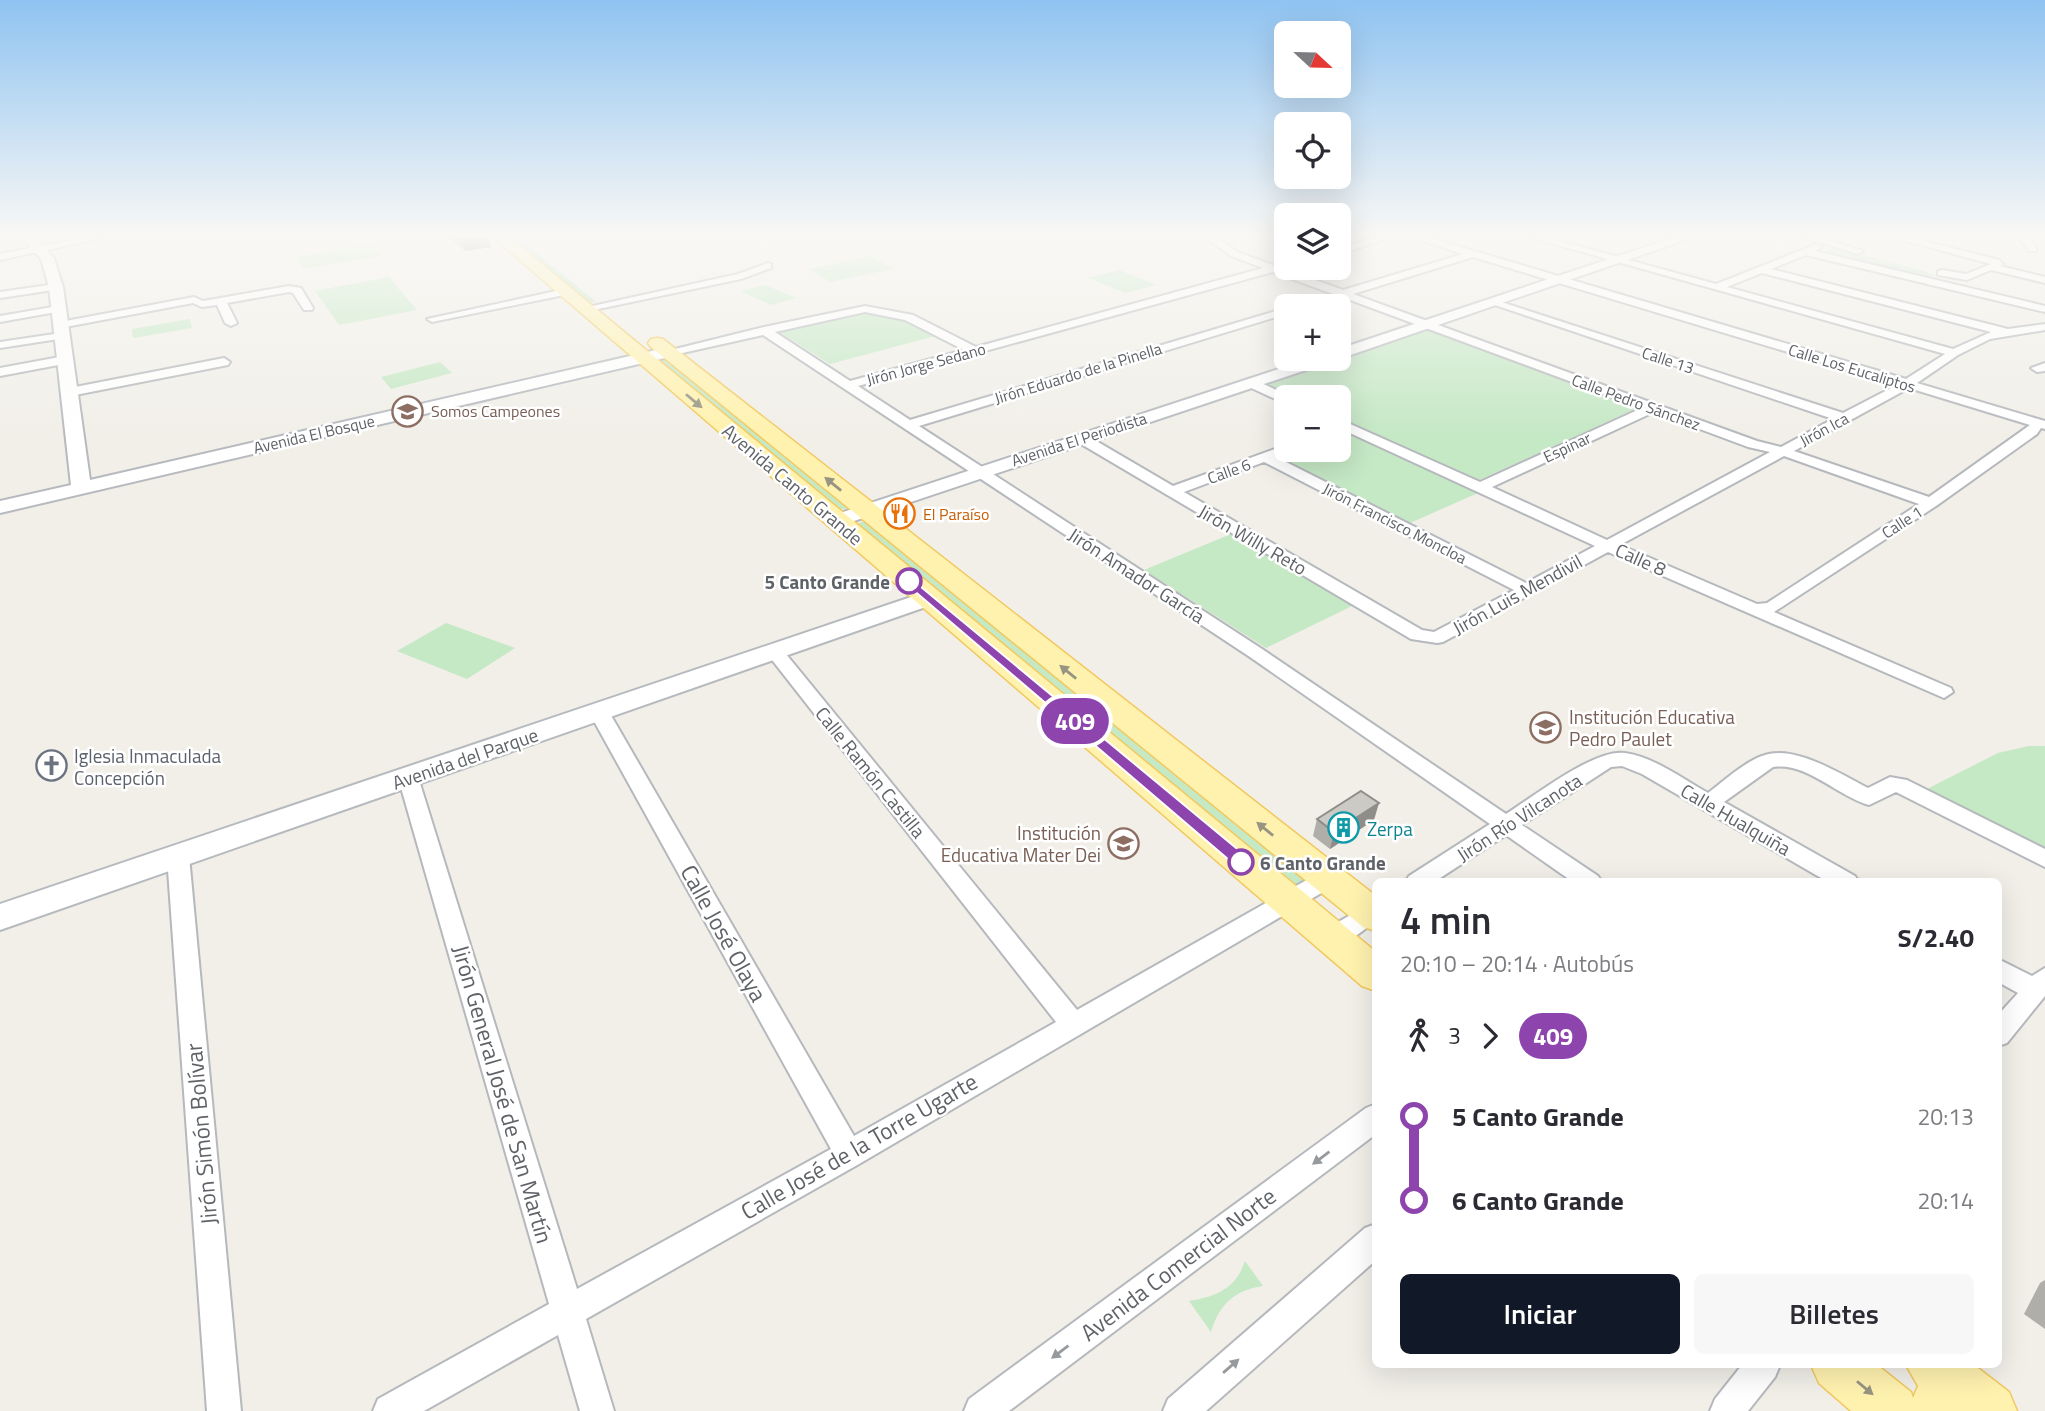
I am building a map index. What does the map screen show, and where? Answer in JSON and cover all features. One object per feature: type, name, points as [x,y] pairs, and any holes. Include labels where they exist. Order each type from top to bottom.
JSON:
[{"type":"main road","name":"Avenida Canto Grande","points":[[589,303],[596,306]]},
{"type":"main road","name":"Avenida Canto Grande","points":[[593,303],[655,355],[835,521],[1372,972]]},
{"type":"main road","name":"Avenida Canto Grande","points":[[655,355],[867,511],[1372,912]]},
{"type":"main road","points":[[1841,1368],[1892,1411]]},
{"type":"main road","points":[[1938,1384],[1990,1411]]},
{"type":"street","points":[[58,303],[81,488]]},
{"type":"street","points":[[0,345],[60,323],[177,303]]},
{"type":"street","points":[[222,303],[231,323]]},
{"type":"street","points":[[305,303],[308,307]]},
{"type":"street","points":[[432,319],[512,303]]},
{"type":"street","points":[[596,306],[611,303]]},
{"type":"street","name":"Jirón Jorge Sedano","points":[[849,385],[1150,303]]},
{"type":"street","name":"Calle Pedro Sánchez","points":[[1364,303],[1753,444],[1782,451],[1931,503]]},
{"type":"street","points":[[1351,350],[1489,303]]},
{"type":"street","name":"Calle 13","points":[[1495,303],[1844,418]]},
{"type":"street","name":"Calle Los Eucaliptos","points":[[1635,303],[2042,424]]},
{"type":"street","points":[[1770,303],[1954,353]]},
{"type":"street","points":[[1891,303],[2010,333]]},
{"type":"street","points":[[2019,303],[2045,309]]},
{"type":"street","points":[[655,355],[841,312],[888,310],[906,314],[975,351]]},
{"type":"street","name":"Jirón Eduardo de la Pinella","points":[[909,424],[1274,315]]},
{"type":"street","points":[[0,319],[60,323]]},
{"type":"street","name":"Jirón Ica","points":[[1606,545],[1907,384],[1954,353],[1987,337],[2045,327]]},
{"type":"street","name":"Jirón Amador García","points":[[764,330],[1246,646],[1584,878]]},
{"type":"street","name":"Avenida El Bosque","points":[[0,507],[655,355]]},
{"type":"street","points":[[0,372],[65,360]]},
{"type":"street","points":[[70,392],[224,362]]},
{"type":"street","name":"Avenida El Periodista","points":[[835,521],[1288,371]]},
{"type":"street","points":[[1251,383],[1274,394]]},
{"type":"street","name":"Espinar","points":[[1481,486],[1652,408]]},
{"type":"street","name":"Calle 1","points":[[1758,610],[1772,607],[1931,503],[2042,424]]},
{"type":"street","name":"Calle 8","points":[[1351,431],[1944,692]]},
{"type":"street","name":"Jirón Willy Reto","points":[[1081,438],[1426,638]]},
{"type":"street","name":"Calle 6","points":[[1171,492],[1274,454]]},
{"type":"street","name":"Jirón Francisco Moncloa","points":[[1265,457],[1525,589]]},
{"type":"street","name":"Jirón Luis Mendivil","points":[[1426,638],[1437,638],[1606,545]]},
{"type":"street","name":"Avenida del Parque","points":[[0,918],[929,598]]},
{"type":"street","name":"Calle Ramón Castilla","points":[[775,652],[1073,1024]]},
{"type":"street","name":"Calle José Olaya","points":[[599,712],[849,1154]]},
{"type":"street","name":"Jirón Río Vilcanota","points":[[1423,878],[1606,760],[1624,759]]},
{"type":"street","name":"Calle Hualquiña","points":[[1624,759],[1649,769],[1840,878]]},
{"type":"street","points":[[1709,803],[1767,761],[1796,761],[1870,798],[1891,784],[1900,785],[2045,859]]},
{"type":"street","name":"Jirón General José de San Martín","points":[[408,777],[597,1411]]},
{"type":"street","name":"Jirón Simón Bolívar","points":[[178,856],[224,1411]]},
{"type":"street","name":"Calle José de la Torre Ugarte","points":[[390,1411],[849,1154],[1327,879]]},
{"type":"street","points":[[1332,938],[1372,914]]},
{"type":"street","points":[[2002,970],[2040,984],[2002,1030]]},
{"type":"street","name":"Avenida Comercial Norte","points":[[981,1411],[1372,1120]]},
{"type":"street","points":[[1180,1411],[1372,1243]]},
{"type":"street","points":[[1727,1411],[1761,1368]]},
{"type":"green space","points":[[323,303],[411,303],[417,310],[339,325]]},
{"type":"green space","points":[[866,312],[903,316],[939,335],[830,364],[776,330]]},
{"type":"green space","points":[[190,319],[192,328],[133,338],[132,329]]},
{"type":"green space","points":[[1427,328],[1642,406],[1477,481],[1351,423],[1351,385],[1274,385],[1274,389],[1263,384],[1301,371],[1351,371],[1351,354]]},
{"type":"green space","points":[[652,356],[666,356],[853,507],[837,510]]},
{"type":"green space","points":[[440,362],[452,373],[391,389],[381,377]]},
{"type":"green space","points":[[1351,433],[1478,493],[1410,523],[1286,462],[1351,462]]},
{"type":"green space","points":[[865,521],[1308,879],[1296,886],[857,524]]},
{"type":"green space","points":[[1231,534],[1352,606],[1266,648],[1144,570]]},
{"type":"green space","points":[[446,623],[515,648],[467,679],[397,651]]},
{"type":"green space","points":[[2029,746],[2045,746],[2045,853],[1925,790],[1998,753]]},
{"type":"green space","points":[[1245,1261],[1263,1286],[1244,1291],[1229,1300],[1218,1314],[1211,1332],[1189,1301],[1216,1294],[1230,1285]]},
{"type":"building","points":[[1361,791],[1379,803],[1334,832],[1317,819]]},
{"type":"bus line","name":"409","points":[[909,581],[1241,862]]},
{"type":"place","name":"Somos Campeones","points":[[408,411]]},
{"type":"place","name":"El Paraíso","points":[[900,514]]},
{"type":"place","name":"5 Canto Grande","points":[[909,581]]},
{"type":"place","name":"Institución Educativa Pedro Paulet","points":[[1546,727]]},
{"type":"place","name":"Iglesia Inmaculada Concepción","points":[[51,766]]},
{"type":"place","name":"Zerpa","points":[[1344,828]]},
{"type":"place","name":"Institución Educativa Mater Dei","points":[[1124,843]]},
{"type":"place","name":"6 Canto Grande","points":[[1241,862]]}]
